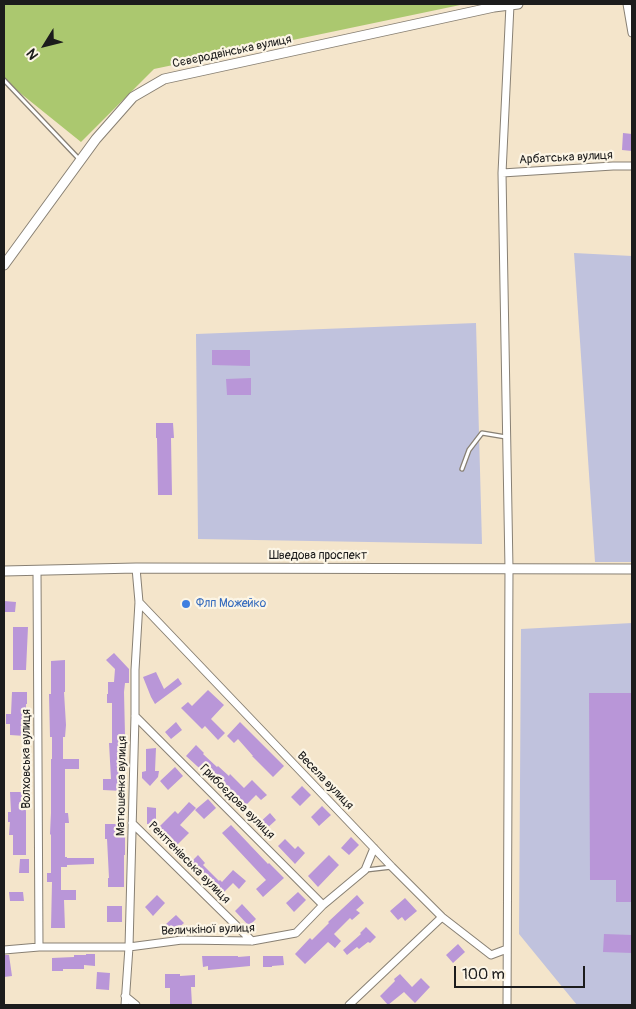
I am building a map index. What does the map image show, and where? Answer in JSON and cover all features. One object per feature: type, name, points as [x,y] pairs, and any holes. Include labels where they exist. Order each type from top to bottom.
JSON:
[{"type":"street","points":[[506,1005],[509,569],[502,173],[514,4]]},
{"type":"street","name":"Сєвєродвінська вулиця","points":[[4,265],[96,139],[133,98],[164,79],[494,6],[514,4]]},
{"type":"street","points":[[627,4],[632,33]]},
{"type":"street","name":"Арбатська вулиця","points":[[502,173],[632,166]]},
{"type":"street","name":"Шведова проспект","points":[[4,571],[136,568],[632,569]]},
{"type":"street","name":"Матюшенка вулиця","points":[[125,1005],[129,947],[135,670],[139,602],[136,568]]},
{"type":"street","name":"Волховська вулиця","points":[[38,571],[39,947]]},
{"type":"street","name":"Весела вулиця","points":[[139,602],[442,917],[491,956],[507,949]]},
{"type":"street","name":"Грибоєдова вулиця","points":[[135,716],[323,905]]},
{"type":"street","name":"Рентгенівська вулиця","points":[[132,823],[252,941]]},
{"type":"street","name":"Величкіної вулиця","points":[[4,950],[39,947],[129,947],[182,940],[252,941],[296,933],[323,905],[365,870],[374,848]]},
{"type":"street","points":[[349,1005],[442,917]]},
{"type":"street","points":[[125,996],[136,1005]]},
{"type":"lane","points":[[4,80],[80,161]]},
{"type":"lane","points":[[462,470],[468,450],[482,433],[507,437]]},
{"type":"lane","points":[[365,870],[392,867]]},
{"type":"shaded area","points":[[574,253],[632,256],[632,562],[595,562]]},
{"type":"shaded area","points":[[476,323],[482,544],[198,539],[196,334]]},
{"type":"shaded area","points":[[632,623],[632,1005],[577,1005],[519,934],[521,629]]},
{"type":"green space","points":[[4,4],[465,4],[154,69],[81,142],[4,80]]},
{"type":"building","points":[[623,133],[632,134],[632,151],[622,150]]},
{"type":"building","points":[[212,350],[250,350],[250,366],[212,365]]},
{"type":"building","points":[[251,378],[251,395],[227,395],[226,379]]},
{"type":"building","points":[[156,423],[173,423],[174,438],[171,438],[172,495],[158,495]]},
{"type":"building","points":[[4,601],[16,602],[15,612],[4,612]]},
{"type":"building","points":[[13,627],[28,627],[26,670],[13,670]]},
{"type":"building","points":[[114,653],[129,669],[129,683],[125,683],[124,692],[123,791],[103,790],[103,779],[111,779],[109,743],[112,743],[112,703],[107,703],[107,694],[108,682],[114,682],[115,669],[106,660]]},
{"type":"building","points":[[65,660],[66,725],[65,737],[63,737],[63,759],[79,759],[79,769],[65,769],[65,813],[68,813],[69,823],[65,823],[65,857],[94,858],[94,864],[61,867],[61,890],[76,890],[76,900],[64,900],[65,928],[51,928],[52,882],[47,882],[47,873],[51,873],[52,737],[50,737],[49,694],[51,694],[51,661]]},
{"type":"building","points":[[156,672],[164,689],[178,678],[182,684],[155,704],[143,677]]},
{"type":"building","points":[[208,690],[224,705],[211,719],[225,733],[218,740],[205,726],[202,729],[181,708],[188,702],[192,706]]},
{"type":"building","points":[[12,692],[27,692],[25,736],[10,735],[10,724],[6,724],[6,714],[11,714]]},
{"type":"building","points":[[589,693],[632,693],[632,902],[616,902],[616,880],[590,880]]},
{"type":"building","points":[[176,722],[182,730],[171,739],[165,732]]},
{"type":"building","points":[[240,722],[284,766],[273,777],[238,739],[234,743],[227,736]]},
{"type":"building","points":[[196,745],[217,767],[229,776],[230,774],[244,788],[252,780],[267,795],[261,800],[256,795],[241,810],[186,756]]},
{"type":"building","points":[[156,748],[155,771],[159,771],[158,777],[150,786],[142,778],[142,772],[146,771],[146,749]]},
{"type":"building","points":[[175,767],[183,776],[168,790],[160,781]]},
{"type":"building","points":[[302,786],[311,795],[300,806],[291,797]]},
{"type":"building","points":[[10,792],[24,792],[26,855],[13,855],[13,835],[9,835],[10,822],[8,822],[8,812],[11,812]]},
{"type":"building","points":[[208,799],[216,808],[204,819],[195,810]]},
{"type":"building","points":[[189,802],[196,808],[180,825],[189,833],[173,849],[147,824],[147,807],[156,808],[156,830],[175,811],[178,814]]},
{"type":"building","points":[[322,806],[331,815],[319,826],[311,817]]},
{"type":"building","points":[[270,813],[276,820],[264,831],[258,824]]},
{"type":"building","points":[[105,824],[125,824],[124,887],[108,887]]},
{"type":"building","points":[[231,825],[284,878],[263,897],[256,889],[266,880],[222,833]]},
{"type":"building","points":[[351,837],[359,845],[349,855],[341,848]]},
{"type":"building","points":[[285,839],[295,849],[298,846],[305,853],[295,864],[278,846]]},
{"type":"building","points":[[198,855],[205,863],[203,865],[219,881],[222,882],[233,870],[246,881],[239,889],[233,883],[220,896],[189,864]]},
{"type":"building","points":[[329,855],[339,865],[318,887],[308,876]]},
{"type":"building","points":[[20,859],[29,859],[29,873],[19,873]]},
{"type":"building","points":[[9,892],[23,892],[24,901],[10,901]]},
{"type":"building","points":[[298,892],[306,900],[294,912],[286,903]]},
{"type":"building","points":[[157,895],[165,903],[153,916],[145,907]]},
{"type":"building","points":[[357,895],[364,903],[356,910],[360,913],[352,920],[350,918],[334,934],[341,941],[335,948],[328,942],[305,964],[295,954],[310,938],[312,940]]},
{"type":"building","points":[[405,898],[417,911],[405,921],[402,917],[398,920],[390,911]]},
{"type":"building","points":[[242,904],[256,919],[249,926],[235,911]]},
{"type":"building","points":[[107,906],[122,906],[122,922],[107,922]]},
{"type":"building","points":[[176,915],[184,923],[174,932],[166,924]]},
{"type":"building","points":[[366,927],[376,937],[370,943],[368,942],[359,949],[357,947],[347,955],[343,950]]},
{"type":"building","points":[[604,934],[632,935],[632,953],[603,952]]},
{"type":"building","points":[[458,944],[465,952],[453,963],[446,955]]},
{"type":"building","points":[[95,954],[95,966],[84,965],[84,969],[52,971],[52,958],[74,957],[74,955]]},
{"type":"building","points":[[4,955],[9,955],[12,976],[4,977]]},
{"type":"building","points":[[202,956],[250,956],[250,966],[208,970],[208,966],[203,967]]},
{"type":"building","points":[[263,956],[283,956],[284,965],[263,967]]},
{"type":"building","points":[[97,972],[110,973],[109,990],[96,989]]},
{"type":"building","points":[[165,974],[195,975],[195,987],[191,987],[192,1005],[170,1005],[170,988],[165,988]]},
{"type":"building","points":[[400,974],[412,987],[421,978],[430,987],[415,1003],[404,992],[388,1005],[380,996]]},
{"type":"place","name":"Флп Можейко","points":[[186,604]]}]
